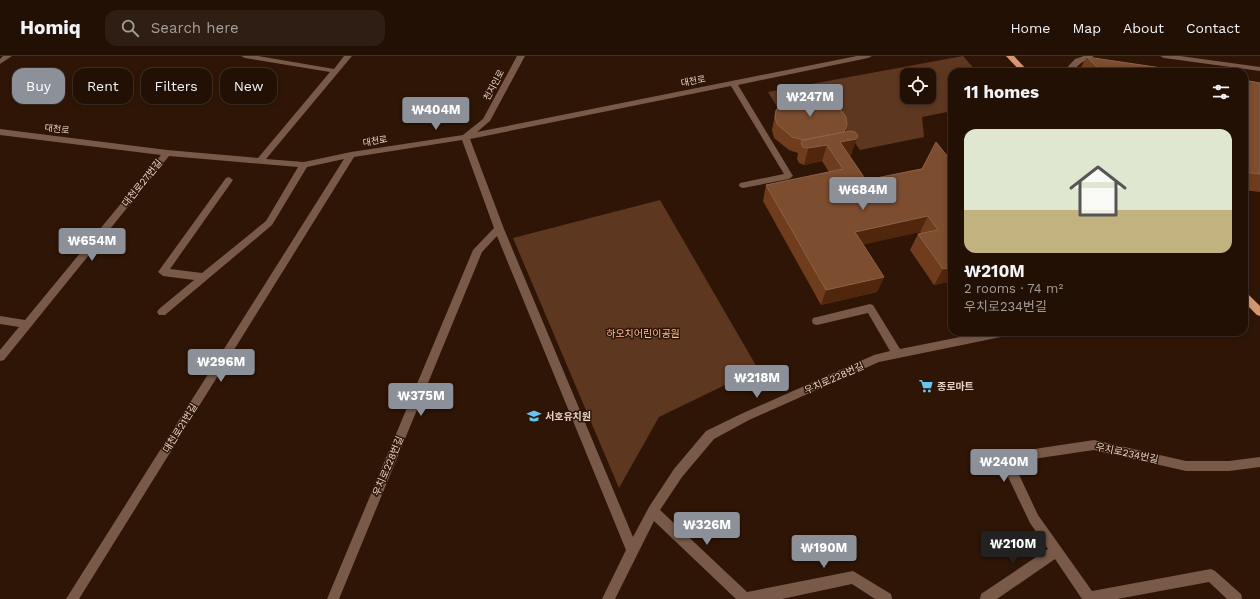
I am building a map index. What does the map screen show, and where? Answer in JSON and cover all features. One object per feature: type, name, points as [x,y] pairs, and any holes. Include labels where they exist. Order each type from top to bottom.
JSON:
[{"type":"main road","points":[[1010,56],[1021,68]]},
{"type":"main road","points":[[1248,300],[1260,312]]},
{"type":"street","points":[[0,62],[8,56]]},
{"type":"street","points":[[245,56],[335,71]]},
{"type":"street","points":[[259,162],[348,56]]},
{"type":"street","name":"천지인로","points":[[465,136],[486,121],[521,56]]},
{"type":"street","name":"대천로","points":[[0,132],[167,153],[304,165],[351,155],[465,136],[868,56]]},
{"type":"street","points":[[1071,68],[1078,61],[1090,56]]},
{"type":"street","points":[[1164,56],[1260,69]]},
{"type":"street","points":[[733,83],[789,176],[743,185]]},
{"type":"street","points":[[465,136],[499,229],[632,549]]},
{"type":"street","name":"대천로27번길","points":[[0,357],[167,153]]},
{"type":"street","name":"대천로21번길","points":[[72,599],[351,155]]},
{"type":"street","points":[[162,312],[269,223],[304,165]]},
{"type":"street","points":[[204,277],[163,272],[229,180]]},
{"type":"street","name":"우치로228번길","points":[[333,599],[478,250],[499,229]]},
{"type":"street","points":[[817,321],[870,308],[897,353]]},
{"type":"street","points":[[0,320],[27,324]]},
{"type":"street","name":"우치로228번길","points":[[608,599],[632,549],[653,511],[678,473],[710,435],[745,417],[878,358],[985,336]]},
{"type":"street","name":"우치로234번길","points":[[1236,599],[1211,575],[1089,598],[1055,552],[1034,519],[1005,458],[1094,445],[1186,466],[1229,466],[1260,462]]},
{"type":"street","points":[[653,511],[745,599],[763,597],[822,582],[854,577],[886,599]]},
{"type":"street","points":[[986,599],[1055,552]]},
{"type":"green space","points":[[963,56],[974,68],[948,68],[948,112],[922,117],[924,137],[860,150],[837,118],[779,110],[768,92]]},
{"type":"green space","name":"하오치어린이공원","points":[[660,200],[758,369],[659,417],[619,488],[513,238]]},
{"type":"building","points":[[1087,57],[1162,68],[1098,68]]},
{"type":"building","points":[[1248,81],[1260,83],[1260,174],[1248,172]]},
{"type":"building","points":[[799,97],[811,97],[833,103],[846,117],[847,125],[844,132],[804,140],[792,137],[777,124],[775,117],[776,110],[781,104]]},
{"type":"building","points":[[850,131],[855,132],[858,136],[856,139],[840,142],[866,180],[922,169],[936,142],[948,157],[948,268],[943,269],[918,234],[938,230],[928,216],[855,232],[884,277],[826,290],[766,185],[843,169],[827,145],[808,148],[803,147],[801,143],[803,140]]},
{"type":"place","name":"종로마트","points":[[926,386]]},
{"type":"place","name":"서호유치원","points":[[534,416]]}]
